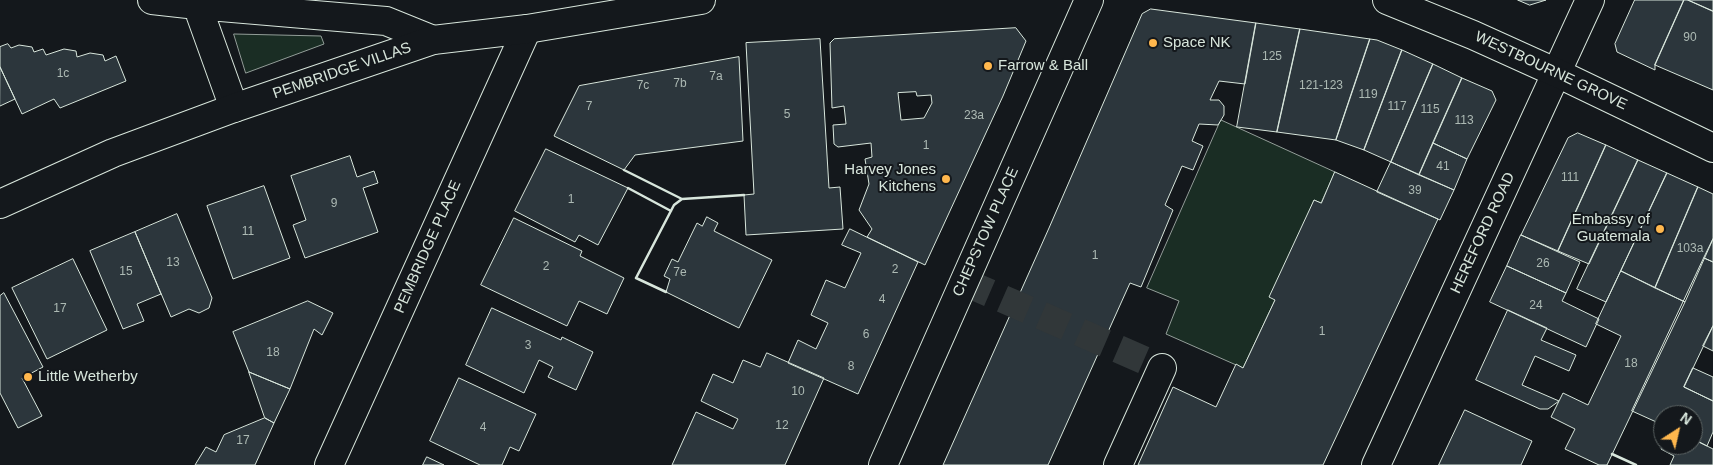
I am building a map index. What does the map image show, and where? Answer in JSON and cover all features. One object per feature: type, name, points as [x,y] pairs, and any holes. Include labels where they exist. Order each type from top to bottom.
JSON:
[{"type":"street","points":[[152,0],[386,21],[433,40]]},
{"type":"street","name":"PEMBRIDGE VILLAS","points":[[0,204],[113,153],[234,108],[433,40],[527,29],[701,0]]},
{"type":"street","name":"CHEPSTOW PLACE","points":[[883,465],[1089,0]]},
{"type":"street","name":"WESTBOURNE GROVE","points":[[1387,0],[1473,35],[1557,73],[1713,148]]},
{"type":"street","name":"HEREFORD ROAD","points":[[1376,465],[1590,0]]},
{"type":"street","points":[[197,5],[234,108]]},
{"type":"street","name":"PEMBRIDGE PLACE","points":[[329,465],[527,29]]},
{"type":"street","points":[[1118,465],[1162,368]]},
{"type":"green space","points":[[234,34],[321,36],[324,44],[246,73]]},
{"type":"green space","points":[[1221,120],[1335,172],[1321,203],[1314,200],[1275,300],[1243,368],[1166,334],[1179,301],[1147,288]]},
{"type":"building","points":[[1518,0],[1546,0],[1530,5]]},
{"type":"building","points":[[1635,0],[1684,0],[1655,65],[1655,70],[1617,52],[1615,44]]},
{"type":"building","points":[[1684,0],[1713,11],[1713,90],[1655,65]]},
{"type":"building","points":[[1688,0],[1713,0],[1713,11]]},
{"type":"building","points":[[1151,9],[1256,23],[1245,84],[1219,81],[1210,100],[1219,100],[1224,106],[1224,115],[1218,125],[1199,124],[1192,141],[1203,146],[1193,170],[1182,166],[1165,205],[1173,210],[1141,287],[1130,283],[1048,465],[943,465],[1142,14]]},
{"type":"building","points":[[1256,23],[1300,29],[1277,132],[1237,127]]},
{"type":"building","points":[[1016,28],[1026,41],[1003,96],[925,265],[867,237],[872,229],[859,210],[869,184],[865,159],[872,157],[871,143],[838,147],[834,144],[833,125],[846,124],[844,106],[832,108],[830,43],[834,39]],"holes":[[[916,92],[917,96],[931,95],[932,103],[924,118],[901,120],[898,93]]]},
{"type":"building","points":[[1300,29],[1370,39],[1336,140],[1277,132]]},
{"type":"building","points":[[820,39],[829,188],[840,187],[843,229],[746,235],[744,195],[754,194],[746,43]]},
{"type":"building","points":[[1370,39],[1402,50],[1364,150],[1336,140]]},
{"type":"building","points":[[8,44],[11,48],[19,45],[32,47],[34,52],[43,49],[46,55],[64,49],[76,51],[77,57],[90,53],[103,55],[105,61],[116,56],[126,81],[60,108],[54,99],[22,114],[0,67],[0,47]]},
{"type":"building","points":[[1402,50],[1433,64],[1391,162],[1364,150]]},
{"type":"building","points":[[739,57],[743,141],[635,155],[624,170],[554,136],[579,86]]},
{"type":"building","points":[[1433,64],[1462,78],[1419,175],[1391,162]]},
{"type":"building","points":[[0,67],[15,99],[0,106]]},
{"type":"building","points":[[1462,78],[1492,91],[1496,100],[1467,159],[1433,143]]},
{"type":"building","points":[[1578,133],[1606,145],[1558,251],[1521,235],[1568,138]]},
{"type":"building","points":[[1433,143],[1467,159],[1454,190],[1419,175]]},
{"type":"building","points":[[1606,145],[1638,160],[1589,264],[1558,251]]},
{"type":"building","points":[[546,149],[628,188],[598,245],[579,235],[575,242],[515,211]]},
{"type":"building","points":[[350,156],[357,177],[374,171],[378,183],[363,188],[378,232],[305,258],[293,225],[306,220],[291,176]]},
{"type":"building","points":[[1638,160],[1667,173],[1606,302],[1577,289]]},
{"type":"building","points":[[1391,162],[1454,190],[1440,220],[1377,192]]},
{"type":"building","points":[[1335,172],[1438,219],[1323,465],[1138,465],[1173,387],[1216,407],[1236,364],[1243,368],[1275,300],[1269,297],[1314,200],[1321,203]]},
{"type":"building","name":"Embassy of Guatemala","points":[[1667,173],[1698,187],[1655,288],[1621,271]]},
{"type":"building","points":[[264,186],[290,258],[233,279],[207,206]]},
{"type":"building","points":[[1698,187],[1713,194],[1713,239],[1685,302],[1655,288]]},
{"type":"building","points":[[177,214],[212,298],[209,308],[199,313],[189,309],[171,317],[135,232]]},
{"type":"building","points":[[707,217],[718,223],[714,231],[772,260],[739,328],[666,292],[670,279],[664,276],[672,259],[678,262],[697,223],[702,226]]},
{"type":"building","points":[[514,218],[582,251],[580,256],[624,278],[607,314],[579,301],[567,326],[481,285]]},
{"type":"building","points":[[850,229],[918,262],[858,394],[788,363],[798,340],[816,349],[828,323],[811,315],[826,280],[845,288],[861,253],[842,245]]},
{"type":"building","points":[[135,232],[161,294],[137,304],[144,321],[123,329],[90,251]]},
{"type":"building","points":[[1521,235],[1580,262],[1566,293],[1507,266]]},
{"type":"building","points":[[1713,239],[1713,262],[1704,258]]},
{"type":"building","points":[[1704,258],[1713,262],[1713,326],[1684,387],[1713,401],[1713,432],[1707,446],[1703,444],[1703,405],[1653,405],[1653,420],[1632,411]]},
{"type":"building","points":[[73,259],[107,330],[47,359],[12,288]]},
{"type":"building","points":[[1507,266],[1566,293],[1562,301],[1599,319],[1586,347],[1490,302]]},
{"type":"building","points":[[1621,271],[1685,302],[1607,465],[1599,465],[1565,449],[1575,429],[1551,417],[1563,393],[1588,405],[1621,336],[1596,324]]},
{"type":"building","points":[[4,293],[43,367],[22,378],[42,416],[18,428],[0,393],[0,296]]},
{"type":"building","points":[[308,301],[333,313],[322,335],[314,329],[290,389],[249,372],[233,332]]},
{"type":"building","points":[[492,308],[561,340],[562,337],[593,352],[576,390],[548,377],[553,367],[539,360],[524,393],[466,365]]},
{"type":"building","points":[[1508,310],[1547,328],[1541,340],[1576,355],[1569,371],[1535,356],[1522,385],[1559,401],[1548,409],[1540,409],[1476,380]]},
{"type":"building","points":[[1713,326],[1713,351],[1703,346]]},
{"type":"building","points":[[767,353],[824,378],[785,465],[672,465],[696,412],[733,429],[738,419],[701,401],[713,374],[733,383],[743,360],[760,367]]},
{"type":"building","points":[[1693,368],[1713,377],[1713,401],[1684,387]]},
{"type":"building","points":[[249,372],[290,389],[274,423],[265,418]]},
{"type":"building","points":[[459,378],[536,414],[519,451],[510,447],[502,465],[480,465],[430,441]]},
{"type":"building","points":[[1465,410],[1532,441],[1521,465],[1439,465]]},
{"type":"building","points":[[265,418],[274,423],[255,465],[195,465],[206,447],[216,452],[224,435]]},
{"type":"building","points":[[1703,444],[1713,449],[1713,465],[1670,465],[1674,456],[1672,455],[1703,455]]},
{"type":"building","points":[[427,457],[444,465],[423,465]]},
{"type":"tunnel","points":[[964,282],[1162,368]]},
{"type":"wall","points":[[624,170],[682,199]]},
{"type":"wall","points":[[628,188],[671,211]]},
{"type":"wall","points":[[666,292],[636,278],[674,205],[682,199],[744,195]]},
{"type":"wall","points":[[1612,454],[1636,465]]},
{"type":"place","name":"Space NK","points":[[1153,43]]},
{"type":"place","name":"Farrow & Ball","points":[[988,66]]},
{"type":"place","name":"Harvey Jones Kitchens","points":[[946,179]]},
{"type":"place","name":"Embassy of Guatemala","points":[[1660,229]]},
{"type":"place","name":"Little Wetherby","points":[[28,377]]}]
